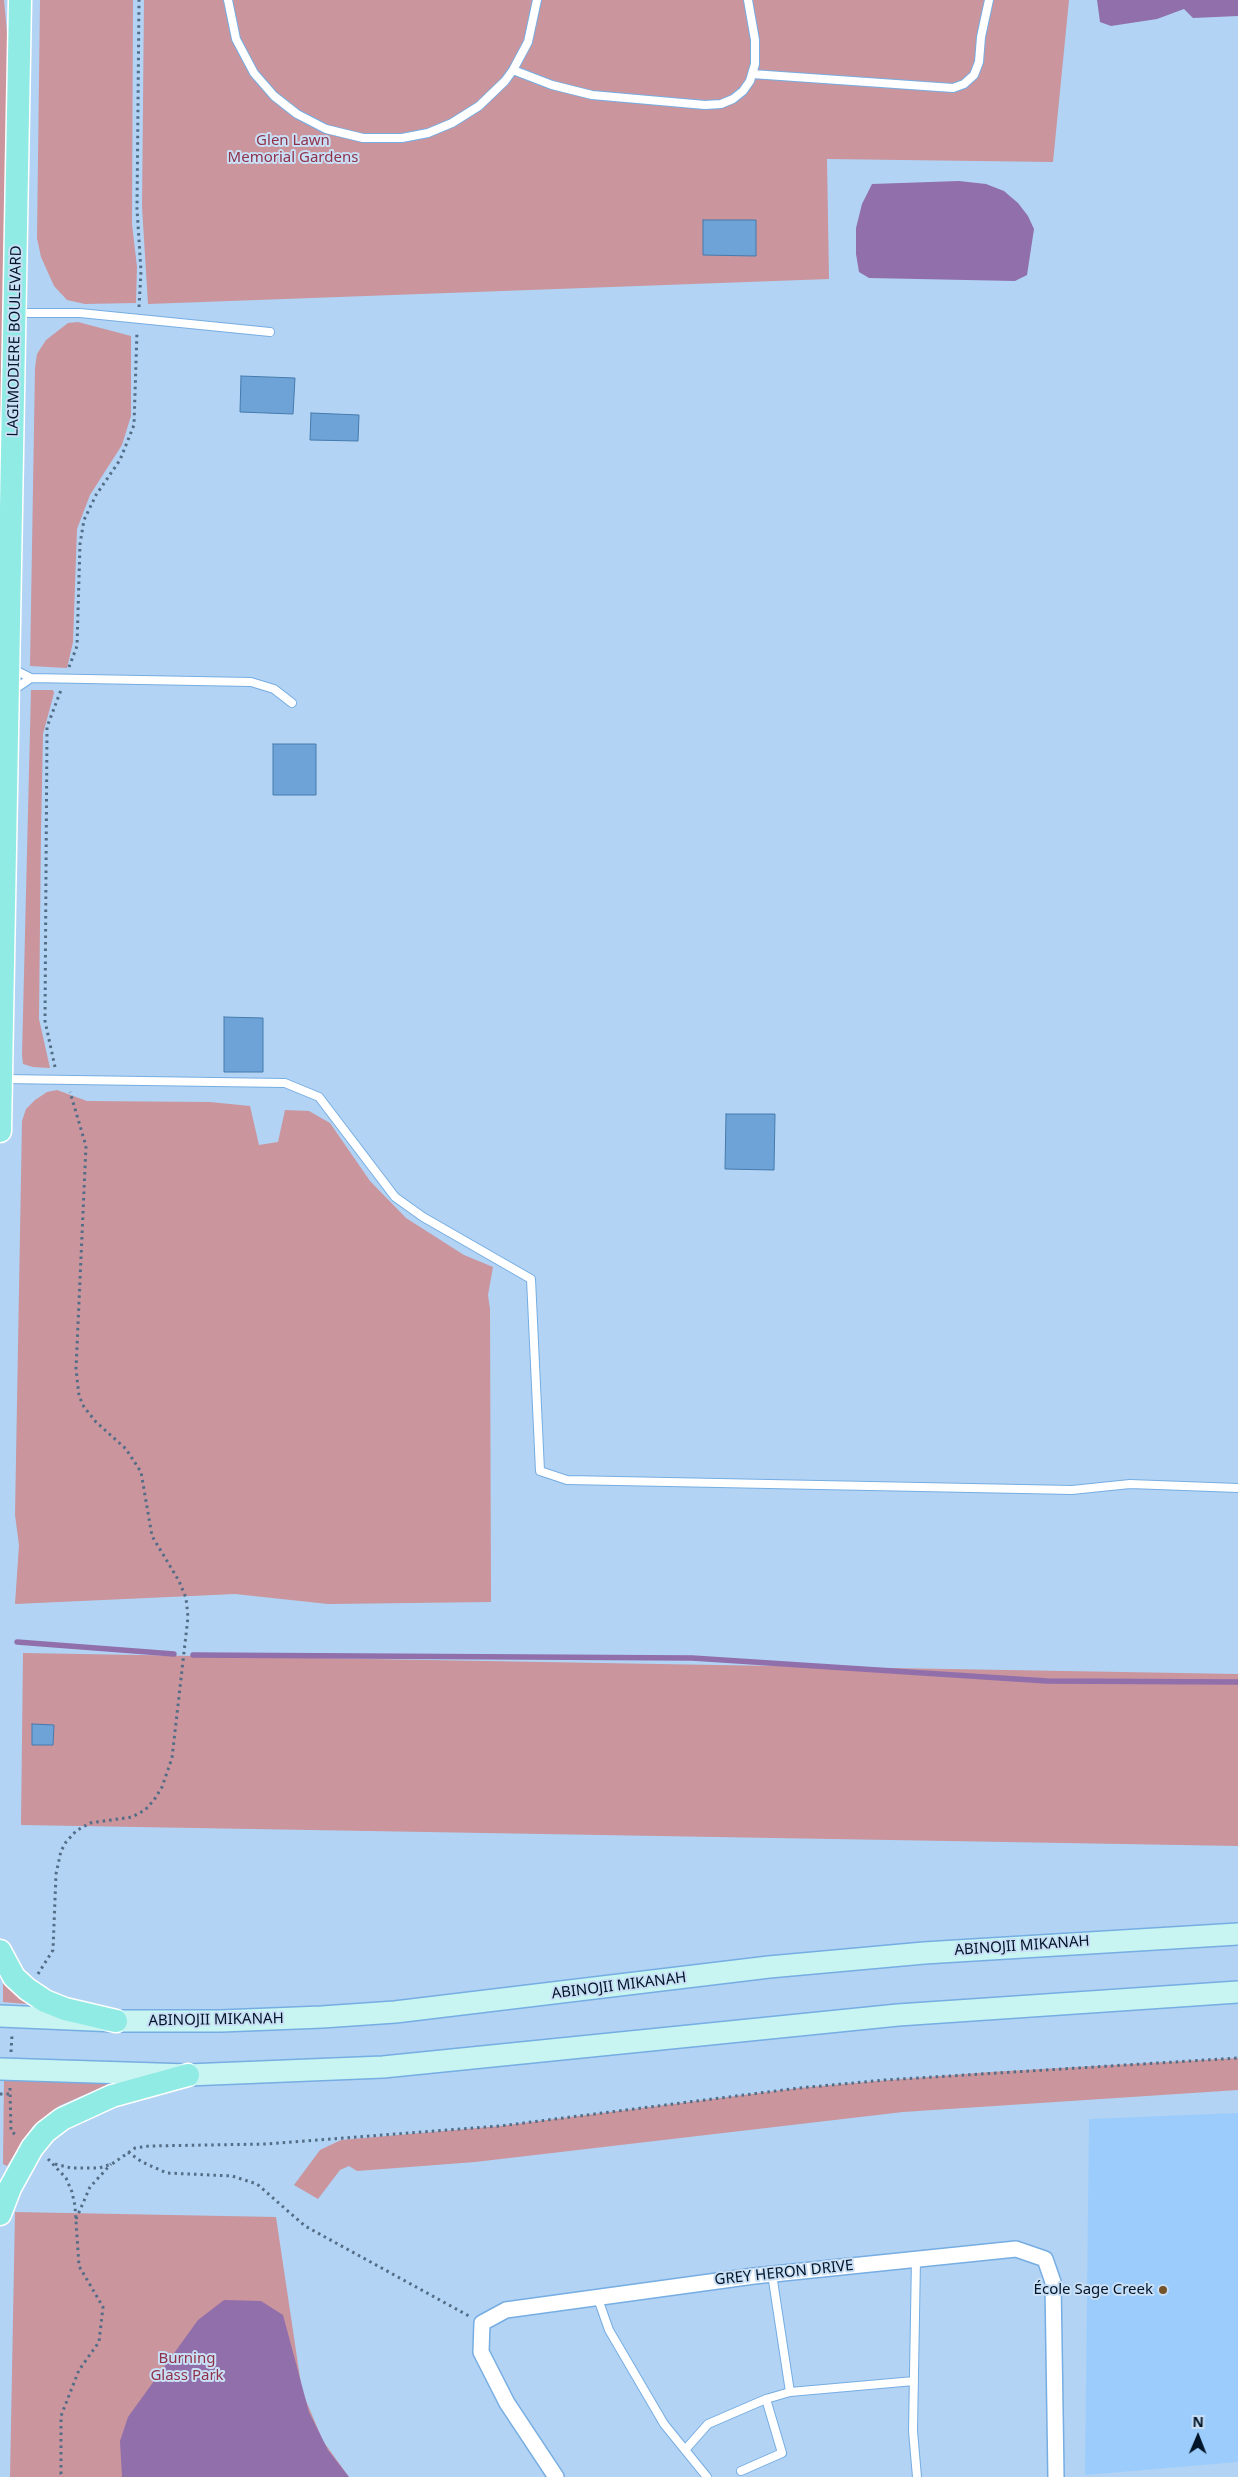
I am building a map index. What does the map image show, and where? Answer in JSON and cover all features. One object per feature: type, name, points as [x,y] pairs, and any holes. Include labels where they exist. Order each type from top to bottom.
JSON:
[{"type":"main road","name":"LAGIMODIERE BOULEVARD","points":[[0,1131],[4,693],[15,313],[20,0]]},
{"type":"main road","points":[[0,1951],[9,1969],[26,1989],[45,2001],[65,2010],[116,2021]]},
{"type":"main road","points":[[0,2214],[10,2188],[32,2148],[51,2128],[83,2108],[112,2096],[188,2075]]},
{"type":"street","name":"ABINOJII MIKANAH","points":[[6,2016],[116,2021],[277,2020],[395,2012],[769,1967],[1096,1941],[1238,1934]]},
{"type":"street","points":[[5,2069],[188,2075],[383,2067],[898,2015],[1238,1992]]},
{"type":"street","name":"GREY HERON DRIVE","points":[[482,2323],[506,2310],[597,2296],[772,2274],[1016,2249],[1044,2259],[1054,2282],[1056,2477]]},
{"type":"street","points":[[482,2323],[481,2352],[507,2403],[556,2477]]},
{"type":"lane","points":[[228,0],[236,39],[254,73],[274,96],[297,114],[326,129],[363,138],[402,138],[428,133],[452,123],[479,106],[513,70],[528,42],[538,0]]},
{"type":"lane","points":[[513,70],[552,85],[592,95],[706,105],[733,99],[743,91],[752,74],[754,64],[754,40],[748,0]]},
{"type":"lane","points":[[752,74],[953,88],[964,84],[974,75],[979,62],[981,37],[989,0]]},
{"type":"lane","points":[[15,313],[80,313],[270,332]]},
{"type":"lane","points":[[5,666],[31,678],[251,682],[274,689],[292,703]]},
{"type":"lane","points":[[4,693],[31,678]]},
{"type":"lane","points":[[1,1079],[285,1083],[319,1097],[395,1197],[423,1217],[531,1279],[540,1471],[567,1480],[1062,1490],[1130,1484],[1238,1488]]},
{"type":"lane","points":[[916,2259],[914,2431],[917,2477]]},
{"type":"lane","points":[[772,2274],[790,2392]]},
{"type":"lane","points":[[597,2296],[609,2330],[664,2424],[707,2477]]},
{"type":"lane","points":[[685,2450],[708,2424],[766,2399],[790,2392],[914,2381]]},
{"type":"lane","points":[[741,2471],[782,2453],[766,2399]]},
{"type":"path","points":[[26,1989],[41,1971],[53,1950],[56,1874],[59,1857],[66,1842],[76,1832],[90,1823],[132,1817],[145,1810],[162,1787],[172,1758],[186,1631],[186,1598],[152,1536],[142,1472],[126,1448],[96,1422],[84,1407],[78,1390],[76,1369],[86,1146],[72,1096],[56,1068],[45,1022],[47,727],[77,646],[80,544],[84,520],[96,495],[120,460],[134,425],[142,271],[137,209],[139,0]]},
{"type":"path","points":[[6,2016],[5,2069],[10,2094],[11,2132],[55,2164],[66,2178],[75,2206],[79,2266],[103,2307],[99,2342],[79,2370],[61,2416],[61,2474],[63,2477]]},
{"type":"path","points":[[76,2222],[82,2201],[90,2187],[112,2164],[135,2148],[173,2144],[267,2144],[500,2126],[885,2080],[1238,2058]]},
{"type":"path","points":[[0,2094],[10,2094]]},
{"type":"path","points":[[128,2152],[142,2162],[167,2174],[232,2176],[257,2184],[305,2226],[482,2323]]},
{"type":"path","points":[[55,2164],[86,2169],[112,2164]]},
{"type":"shaded area","points":[[1097,0],[1238,0],[1238,16],[1193,18],[1184,9],[1157,19],[1111,26],[1100,22]]},
{"type":"shaded area","points":[[959,181],[986,184],[1004,191],[1018,203],[1028,216],[1034,229],[1027,275],[1015,281],[869,278],[859,272],[856,254],[856,228],[862,204],[872,184]]},
{"type":"shaded area","name":"École Sage Creek","points":[[1238,2113],[1238,2462],[1085,2475],[1089,2119]]},
{"type":"shaded area","points":[[224,2300],[261,2301],[283,2315],[309,2412],[328,2450],[349,2477],[122,2477],[120,2441],[128,2417],[198,2320]]},
{"type":"green space","points":[[0,0],[4,0],[8,44],[0,545]]},
{"type":"green space","points":[[40,0],[133,0],[132,224],[137,267],[136,303],[85,304],[67,300],[54,286],[41,257],[37,238]]},
{"type":"green space","name":"Glen Lawn Memorial Gardens","points":[[144,0],[1069,0],[1053,162],[827,159],[829,279],[148,304],[142,207]]},
{"type":"green space","points":[[78,322],[131,336],[131,416],[122,445],[90,495],[77,529],[73,642],[67,668],[30,666],[35,368],[37,354],[46,340],[68,323]]},
{"type":"green space","points":[[31,690],[53,690],[54,693],[43,734],[39,1019],[50,1068],[33,1067],[23,1064],[22,1055]]},
{"type":"green space","points":[[57,1090],[87,1101],[210,1102],[250,1106],[259,1145],[278,1142],[285,1110],[309,1111],[330,1123],[370,1181],[406,1218],[464,1255],[493,1267],[488,1295],[490,1309],[491,1602],[328,1604],[235,1594],[15,1604],[19,1545],[15,1515],[22,1121],[26,1109],[35,1100],[47,1092]]},
{"type":"green space","points":[[23,1653],[1238,1674],[1238,1846],[21,1825]]},
{"type":"green space","points":[[3,1970],[38,2005],[3,2002]]},
{"type":"green space","points":[[1238,2058],[1238,2090],[903,2112],[475,2162],[357,2171],[349,2166],[340,2170],[318,2199],[294,2185],[320,2150],[341,2140],[500,2126],[799,2088],[991,2072]]},
{"type":"green space","points":[[4,2079],[108,2079],[107,2085],[59,2106],[33,2126],[7,2166],[3,2164]]},
{"type":"green space","name":"Burning Glass Park","points":[[15,2212],[276,2217],[302,2391],[323,2441],[349,2477],[10,2477]]},
{"type":"building","points":[[703,220],[756,220],[756,256],[703,255]]},
{"type":"building","points":[[241,376],[295,378],[293,414],[240,412]]},
{"type":"building","points":[[311,413],[359,415],[358,441],[310,440]]},
{"type":"building","points":[[273,744],[316,744],[316,795],[273,795]]},
{"type":"building","points":[[224,1017],[263,1018],[263,1072],[224,1072]]},
{"type":"building","points":[[726,1114],[775,1114],[774,1170],[725,1169]]},
{"type":"building","points":[[32,1724],[54,1725],[53,1745],[32,1745]]},
{"type":"waterway","points":[[17,1642],[174,1654]]},
{"type":"waterway","points":[[193,1655],[692,1658],[1047,1681],[1238,1682]]},
{"type":"place","name":"École Sage Creek","points":[[1163,2290]]}]
